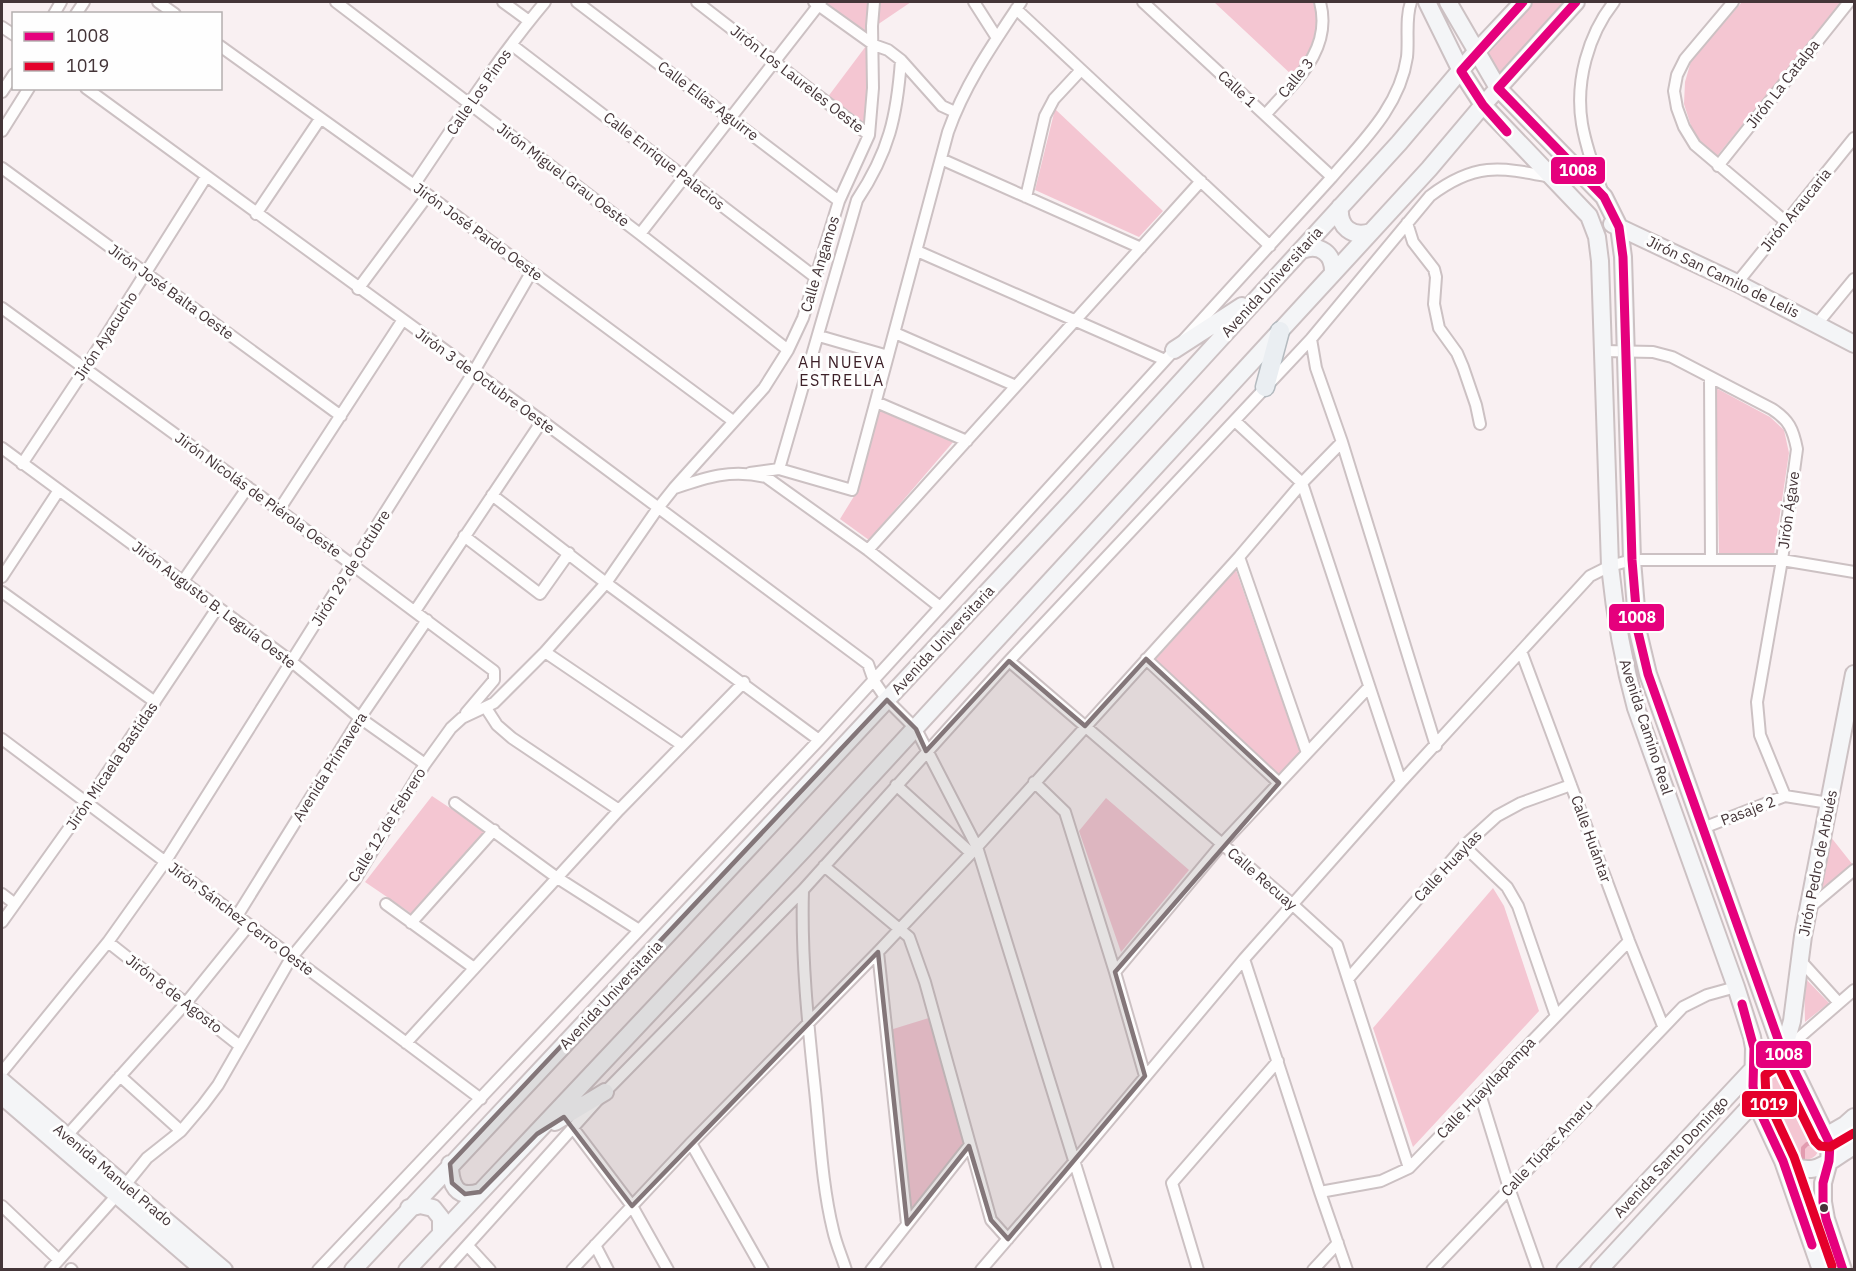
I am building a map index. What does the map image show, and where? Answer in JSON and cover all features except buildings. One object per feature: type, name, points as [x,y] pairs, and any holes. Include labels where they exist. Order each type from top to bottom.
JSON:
[{"type":"main road","name":"Avenida Camino Real","points":[[1427,2],[1461,71],[1483,105],[1506,132],[1589,216],[1597,237],[1600,261],[1610,566],[1619,639],[1636,708],[1737,987],[1752,1037],[1755,1101],[1783,1161],[1821,1269]]},
{"type":"main road","name":"Avenida Camino Real","points":[[1448,2],[1498,88],[1604,197],[1619,227],[1623,257],[1632,560],[1638,632],[1648,674],[1783,1053],[1792,1066],[1830,1144],[1823,1202],[1826,1219],[1844,1269]]},
{"type":"main road","name":"Avenida Universitaria","points":[[353,1269],[887,700],[1302,250],[1476,52],[1523,2]]},
{"type":"main road","points":[[407,1269],[537,1134],[916,729],[1429,169],[1576,2]]},
{"type":"main road","points":[[1340,207],[1344,227],[1357,234],[1371,232]]},
{"type":"main road","name":"Jirón San Camilo de Lelis","points":[[1589,216],[1619,227],[1737,283],[1854,344]]},
{"type":"main road","points":[[1302,250],[1315,247],[1328,254],[1334,266],[1333,273]]},
{"type":"main road","points":[[1169,355],[1263,292]]},
{"type":"main road","points":[[1265,387],[1280,331]]},
{"type":"main road","points":[[1834,333],[1854,354]]},
{"type":"main road","name":"Jirón Pedro de Arbués","points":[[1783,1053],[1792,1021],[1809,908],[1854,674]]},
{"type":"main road","name":"Avenida Santo Domingo","points":[[1565,1269],[1754,1069],[1768,1056],[1783,1053]]},
{"type":"main road","name":"Avenida Manuel Prado","points":[[2,1080],[201,1268]]},
{"type":"main road","points":[[537,1134],[605,1092]]},
{"type":"main road","name":"Avenida Manuel Prado","points":[[2,1096],[63,1140]]},
{"type":"main road","name":"Avenida Santo Domingo","points":[[1599,1269],[1755,1101]]},
{"type":"main road","points":[[1826,1136],[1854,1117]]},
{"type":"main road","points":[[1783,1161],[1798,1169],[1808,1170],[1820,1167],[1854,1146]]},
{"type":"main road","points":[[450,1164],[451,1178],[456,1189],[465,1194],[480,1192]]},
{"type":"main road","name":"Avenida Manuel Prado","points":[[121,1190],[225,1269]]},
{"type":"main road","points":[[409,1209],[420,1205],[433,1208],[441,1218],[441,1233]]},
{"type":"street","points":[[158,2],[172,12]]},
{"type":"street","name":"Jirón Miguel Grau Oeste","points":[[336,2],[788,350]]},
{"type":"street","points":[[503,2],[529,21]]},
{"type":"street","name":"Calle Los Pinos","points":[[414,185],[469,104],[545,2]]},
{"type":"street","name":"Calle Elías Aguirre","points":[[577,2],[839,201]]},
{"type":"street","name":"Jirón Los Laureles Oeste","points":[[697,2],[869,135]]},
{"type":"street","name":"Calle Angamos","points":[[674,488],[764,388],[788,350],[803,318],[839,201],[869,135],[873,88],[874,2]]},
{"type":"street","points":[[974,2],[997,38]]},
{"type":"street","name":"Calle 1","points":[[1143,2],[1332,177]]},
{"type":"street","name":"Calle 3","points":[[1265,115],[1311,63],[1320,40],[1322,26],[1320,2]]},
{"type":"street","name":"Avenida Universitaria","points":[[318,1269],[874,681],[1379,123],[1398,90],[1407,56],[1410,2]]},
{"type":"street","points":[[1604,197],[1587,147],[1582,122],[1581,95],[1587,57],[1596,32],[1614,2]]},
{"type":"street","points":[[1733,2],[1685,59],[1677,75],[1674,91],[1677,108],[1684,127],[1695,145],[1786,222]]},
{"type":"street","name":"Jirón La Catalpa","points":[[1718,166],[1849,2]]},
{"type":"street","points":[[640,234],[817,3],[874,45],[888,50],[901,60],[942,106],[955,112]]},
{"type":"street","points":[[674,488],[722,474],[779,470],[852,490],[940,159],[955,112],[977,69],[1018,5],[1081,70],[1270,246]]},
{"type":"street","name":"Calle Enrique Palacios","points":[[512,45],[815,278]]},
{"type":"street","name":"Jirón José Pardo Oeste","points":[[222,47],[532,271],[733,421]]},
{"type":"street","name":"Calle Angamos","points":[[779,470],[857,200],[872,179],[889,138],[895,116],[901,60]]},
{"type":"street","points":[[1026,197],[1045,116],[1054,99],[1081,70]]},
{"type":"street","points":[[2,92],[12,77]]},
{"type":"street","points":[[2,130],[28,90]]},
{"type":"street","name":"Jirón 3 de Octubre Oeste","points":[[89,90],[473,373],[542,421],[863,660],[871,669],[874,681],[887,700],[916,729]]},
{"type":"street","points":[[256,214],[320,118]]},
{"type":"street","name":"Jirón Araucaria","points":[[1737,283],[1854,138]]},
{"type":"street","points":[[940,159],[1141,248]]},
{"type":"street","name":"Jirón José Balta Oeste","points":[[2,168],[341,416]]},
{"type":"street","points":[[445,1269],[605,1092],[803,890],[926,751],[1311,339],[1430,196],[1447,183],[1466,174],[1489,169],[1511,169],[1552,177]]},
{"type":"street","name":"Jirón Ayacucho","points":[[22,464],[206,177]]},
{"type":"street","points":[[868,550],[1201,181]]},
{"type":"street","points":[[358,289],[428,195]]},
{"type":"street","points":[[1407,224],[1413,242],[1434,269],[1436,277],[1434,304],[1439,328],[1464,367],[1480,424]]},
{"type":"street","points":[[917,251],[1075,321],[1169,355]]},
{"type":"street","name":"Jirón 29 de Octubre","points":[[165,862],[354,565],[473,373],[532,271]]},
{"type":"street","points":[[1816,324],[1854,279]]},
{"type":"street","name":"Jirón Nicolás de Piérola Oeste","points":[[2,308],[354,565],[494,671],[494,680],[462,718]]},
{"type":"street","points":[[279,510],[402,321]]},
{"type":"street","points":[[895,333],[1016,386]]},
{"type":"street","points":[[819,336],[888,356]]},
{"type":"street","points":[[1311,339],[1316,368],[1342,442],[1436,746]]},
{"type":"street","name":"Jirón Ágave","points":[[1603,351],[1653,352],[1672,357],[1772,409],[1785,418],[1794,432],[1797,449],[1782,560],[1757,702],[1760,735],[1785,796]]},
{"type":"street","points":[[1710,377],[1712,560]]},
{"type":"street","points":[[876,402],[967,441]]},
{"type":"street","points":[[415,611],[542,421]]},
{"type":"street","points":[[1235,421],[1302,483],[1401,782]]},
{"type":"street","points":[[572,1269],[974,850],[1239,557],[1302,483],[1342,442]]},
{"type":"street","name":"Jirón Augusto B. Leguía Oeste","points":[[2,448],[219,607],[292,662],[360,718],[425,764]]},
{"type":"street","points":[[750,473],[766,477],[779,484],[940,607]]},
{"type":"street","points":[[183,581],[248,488]]},
{"type":"street","name":"Calle 12 de Febrero","points":[[50,1269],[147,1158],[181,1131],[218,1085],[291,958],[355,880],[425,764],[451,728],[462,718],[486,708],[503,695],[545,652],[606,582],[674,488]]},
{"type":"street","points":[[2,577],[59,490]]},
{"type":"street","points":[[492,495],[819,740]]},
{"type":"street","points":[[464,536],[540,594],[569,553]]},
{"type":"street","points":[[1239,557],[1307,753]]},
{"type":"street","points":[[981,1269],[1074,1162],[1244,958],[1590,576],[1610,566],[1632,560],[1782,560],[1854,572]]},
{"type":"street","points":[[2,592],[155,702]]},
{"type":"street","name":"Jirón Micaela Bastidas","points":[[2,920],[87,803],[219,607]]},
{"type":"street","name":"Avenida Primavera","points":[[237,916],[360,718],[427,620]]},
{"type":"street","name":"Calle Huántar","points":[[1521,651],[1663,1026]]},
{"type":"street","points":[[545,652],[682,745]]},
{"type":"street","points":[[1146,659],[1279,783]]},
{"type":"street","name":"Calle Recuay","points":[[1009,661],[1337,945],[1409,1168]]},
{"type":"street","points":[[406,1043],[556,877],[744,682]]},
{"type":"street","points":[[1115,972],[1222,844],[1369,687]]},
{"type":"street","points":[[486,708],[497,725],[512,738],[619,810]]},
{"type":"street","points":[[916,729],[974,850],[1074,1162],[1105,1267]]},
{"type":"street","name":"Jirón Sánchez Cerro Oeste","points":[[2,739],[481,1099]]},
{"type":"street","points":[[1034,782],[1065,812],[1145,1076]]},
{"type":"street","points":[[896,785],[974,850]]},
{"type":"street","name":"Calle Huaylas","points":[[1348,979],[1464,846],[1497,816],[1521,802],[1571,785]]},
{"type":"street","name":"Pasaje 2","points":[[1703,828],[1785,796],[1829,803]]},
{"type":"street","points":[[455,803],[556,877],[639,930]]},
{"type":"street","points":[[411,923],[494,830]]},
{"type":"street","points":[[1464,846],[1507,886],[1518,906],[1556,1016]]},
{"type":"street","points":[[2,1072],[108,942],[165,862]]},
{"type":"street","points":[[824,866],[909,937],[925,982],[991,1220],[1008,1239]]},
{"type":"street","points":[[1809,908],[1854,870]]},
{"type":"street","points":[[803,890],[808,1023],[828,1209],[846,1269]]},
{"type":"street","points":[[2,894],[15,904]]},
{"type":"street","points":[[386,904],[474,968]]},
{"type":"street","points":[[63,1140],[186,1003],[249,925]]},
{"type":"street","name":"Calle Huayllapampa","points":[[1320,1192],[1381,1181],[1409,1168],[1629,941]]},
{"type":"street","name":"Jirón 8 de Agosto","points":[[108,942],[240,1046]]},
{"type":"street","points":[[878,952],[907,1224]]},
{"type":"street","points":[[1244,958],[1347,1269]]},
{"type":"street","points":[[1800,960],[1839,1003]]},
{"type":"street","name":"Calle Túpac Amaru","points":[[1432,1269],[1683,1007],[1707,995],[1737,987]]},
{"type":"street","points":[[1783,1053],[1854,990]]},
{"type":"street","points":[[1198,1269],[1172,1183],[1278,1061]]},
{"type":"street","points":[[120,1076],[181,1131]]},
{"type":"street","points":[[1480,1094],[1509,1188],[1538,1269]]},
{"type":"street","points":[[573,1128],[632,1206],[668,1269]]},
{"type":"street","points":[[691,1143],[763,1269]]},
{"type":"street","points":[[871,1269],[969,1146]]},
{"type":"street","points":[[2,1206],[59,1260]]},
{"type":"street","points":[[1313,1269],[1338,1243]]},
{"type":"street","points":[[595,1245],[608,1269]]},
{"type":"street","points":[[468,1246],[490,1269]]},
{"type":"highlighted area","points":[[1146,659],[1279,783],[1115,972],[1145,1076],[1008,1239],[991,1220],[969,1146],[907,1224],[878,952],[632,1206],[564,1117],[537,1134],[480,1192],[465,1194],[452,1183],[450,1164],[887,700],[916,729],[926,751],[1009,661],[1085,726]]},
{"type":"shaded area","points":[[828,2],[868,2],[866,34],[826,5]]},
{"type":"shaded area","points":[[879,2],[911,2],[877,25]]},
{"type":"shaded area","points":[[1214,2],[1313,2],[1316,22],[1313,41],[1305,59],[1293,76]]},
{"type":"shaded area","points":[[1530,2],[1569,2],[1500,78],[1484,53]]},
{"type":"shaded area","points":[[1742,2],[1842,2],[1717,156],[1698,139],[1692,129],[1684,104],[1685,82],[1691,61]]},
{"type":"shaded area","points":[[866,46],[867,97],[864,123],[827,98]]},
{"type":"shaded area","points":[[1055,109],[1163,211],[1139,237],[1035,190]]},
{"type":"shaded area","points":[[1716,388],[1770,417],[1784,430],[1789,453],[1774,554],[1719,553]]},
{"type":"shaded area","points":[[879,409],[954,441],[869,540],[840,519],[856,493]]},
{"type":"shaded area","points":[[1236,570],[1300,752],[1279,776],[1155,660]]},
{"type":"shaded area","points":[[432,796],[486,832],[412,914],[365,882]]},
{"type":"shaded area","points":[[1106,798],[1189,870],[1121,952],[1079,831]]},
{"type":"shaded area","points":[[1830,836],[1853,865],[1820,890]]},
{"type":"shaded area","points":[[1493,888],[1504,906],[1539,1011],[1413,1147],[1373,1028]]},
{"type":"shaded area","points":[[1804,977],[1829,1003],[1805,1022]]},
{"type":"shaded area","points":[[932,1017],[964,1143],[910,1212],[890,1030]]},
{"type":"shaded area","points":[[1767,1072],[1782,1073],[1786,1077],[1819,1141],[1818,1152],[1811,1159],[1802,1159],[1792,1153],[1761,1093],[1760,1079]]},
{"type":"waterway","points":[[1803,1165],[1803,1148],[1807,1144],[1825,1141]]},
{"type":"waterway","points":[[1803,1172],[1805,1203]]},
{"type":"transit line","name":"1008","points":[[1507,132],[1483,105],[1461,71],[1523,2]]},
{"type":"transit line","name":"1008","points":[[1576,2],[1498,88],[1604,197],[1619,227],[1623,257],[1632,560],[1638,632],[1648,674],[1783,1053],[1792,1066],[1830,1144],[1829,1161],[1823,1183],[1823,1202],[1826,1219],[1843,1270]]},
{"type":"transit line","name":"1008","points":[[1742,1004],[1754,1048],[1755,1101],[1783,1161],[1812,1245]]},
{"type":"transit line","name":"1019","points":[[1832,1266],[1794,1157],[1766,1097],[1765,1075],[1778,1066],[1815,1141],[1820,1146],[1830,1147],[1854,1133]]},
{"type":"district","name":"AH NUEVA ESTRELLA","points":[[842,371]]}]
